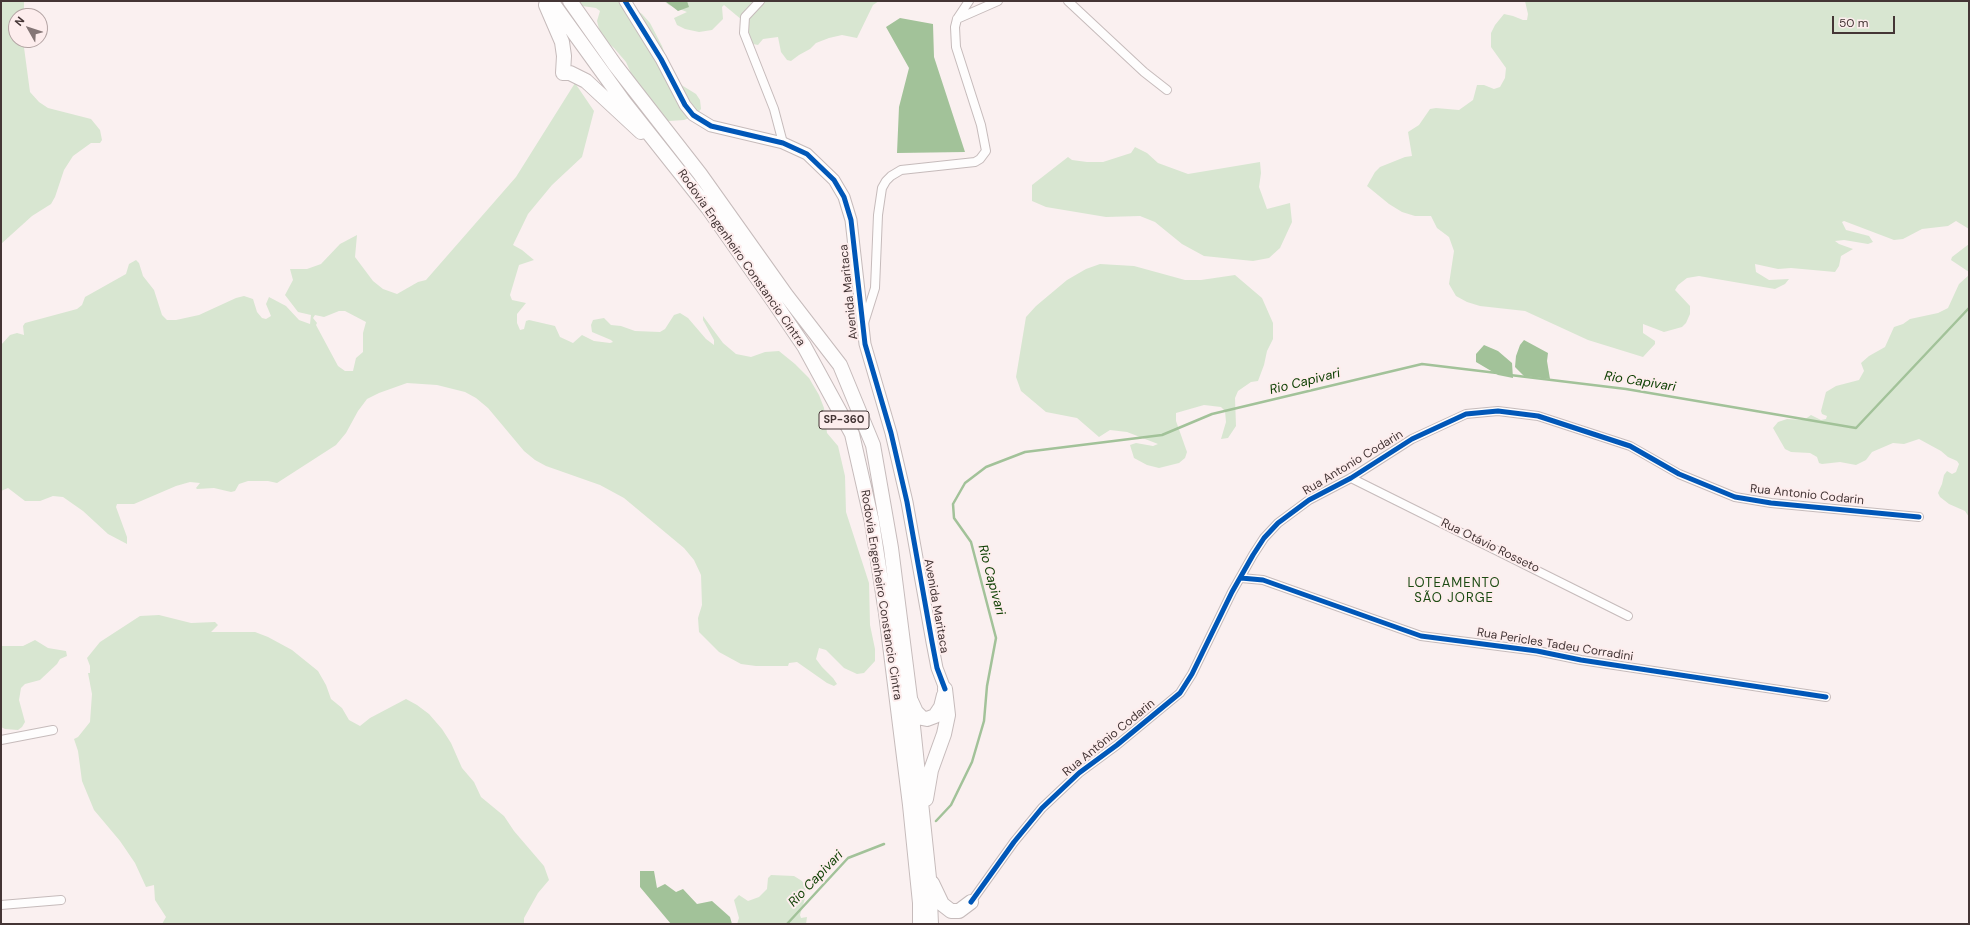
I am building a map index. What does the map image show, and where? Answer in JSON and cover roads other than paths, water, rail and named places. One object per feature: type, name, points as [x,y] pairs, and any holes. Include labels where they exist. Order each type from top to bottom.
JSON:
[{"type":"highway","points":[[544,1],[562,42],[564,56],[563,73],[570,74],[586,82],[627,122],[662,149]]},
{"type":"highway","name":"Rodovia Engenheiro Constancio Cintra","points":[[551,1],[624,102],[708,208],[774,302],[804,346],[852,434],[872,522],[886,613],[910,805],[920,904],[920,924]]},
{"type":"highway","name":"Rodovia Engenheiro Constancio Cintra","points":[[570,1],[615,65],[700,174],[786,295],[840,365],[873,445],[891,548],[910,698],[929,878],[931,924]]},
{"type":"highway","points":[[910,698],[916,712],[922,718],[927,719],[936,716],[941,707],[945,689]]},
{"type":"highway","points":[[924,826],[931,770],[944,734],[948,715],[945,689]]},
{"type":"highway","points":[[929,878],[942,904],[951,911],[959,911],[971,902]]},
{"type":"highway","points":[[954,924],[971,902]]},
{"type":"street","name":"Avenida Maritaca","points":[[625,1],[661,59],[685,105],[693,115],[710,126],[783,143],[812,159],[834,180],[844,197],[851,220],[865,344],[891,433],[907,502],[937,668],[945,689]]},
{"type":"street","points":[[760,1],[745,17],[744,33],[774,109],[783,143]]},
{"type":"street","points":[[863,324],[874,288],[879,209],[882,188],[886,181],[900,170],[975,162],[980,159],[986,151],[981,125],[956,47],[955,27],[957,19],[970,1]]},
{"type":"street","points":[[957,19],[998,1]]},
{"type":"street","points":[[1068,1],[1138,67],[1166,90]]},
{"type":"street","name":"Rua Antonio Codarin","points":[[1241,578],[1264,538],[1278,523],[1309,500],[1351,478],[1412,439],[1466,414],[1498,411],[1538,416],[1630,446],[1679,474],[1735,497],[1771,504],[1919,517]]},
{"type":"street","name":"Rua Otávio Rosseto","points":[[1351,478],[1628,616]]},
{"type":"street","name":"Rua Pericles Tadeu Corradini","points":[[1241,578],[1263,580],[1421,636],[1537,651],[1581,660],[1826,697]]},
{"type":"street","name":"Rua Antônio Codarin","points":[[971,902],[1014,842],[1042,808],[1079,773],[1117,745],[1180,693],[1192,674],[1241,578]]},
{"type":"street","points":[[1,740],[53,730]]},
{"type":"street","points":[[1,905],[62,900]]},
{"type":"waterway","name":"Rio Capivari","points":[[1510,375],[1626,389],[1856,428],[1969,308]]},
{"type":"waterway","name":"Rio Capivari","points":[[936,821],[951,805],[972,762],[984,721],[987,686],[996,638],[971,542],[954,518],[953,504],[965,483],[986,467],[1025,452],[1162,435],[1212,414],[1422,364],[1497,373]]},
{"type":"waterway","name":"Rio Capivari","points":[[787,924],[848,858],[884,844]]},
{"type":"district","name":"LOTEAMENTO SÃO JORGE","points":[[1454,592]]}]
